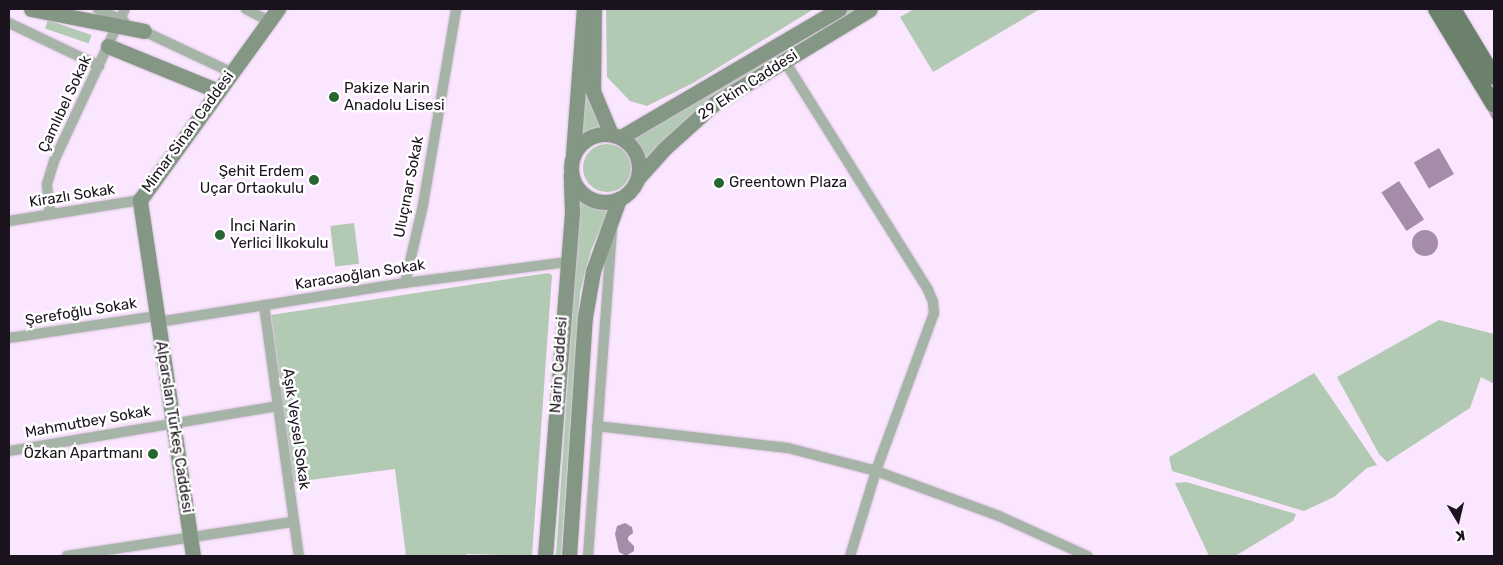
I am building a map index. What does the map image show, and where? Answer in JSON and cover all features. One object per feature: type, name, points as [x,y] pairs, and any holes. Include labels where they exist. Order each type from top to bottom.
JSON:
[{"type":"main road","points":[[31,9],[120,19]]},
{"type":"main road","points":[[65,9],[120,19],[144,31]]},
{"type":"main road","points":[[584,9],[571,174],[575,184],[589,198],[616,206],[638,178],[640,168],[635,150],[616,135],[593,91],[594,9]]},
{"type":"main road","name":"29 Ekim Caddesi","points":[[616,135],[839,9]]},
{"type":"main road","name":"29 Ekim Caddesi","points":[[638,178],[665,148],[715,103],[870,9]]},
{"type":"main road","points":[[1436,9],[1494,105]]},
{"type":"main road","points":[[1453,9],[1494,77]]},
{"type":"main road","name":"Mimar Sinan Caddesi","points":[[154,298],[140,200],[273,15]]},
{"type":"main road","points":[[108,46],[218,91]]},
{"type":"main road","points":[[573,156],[584,141],[592,136],[616,135]]},
{"type":"main road","name":"Narin Caddesi","points":[[545,556],[572,211],[571,174]]},
{"type":"main road","name":"Narin Caddesi","points":[[569,556],[585,317],[593,271],[616,206]]},
{"type":"main road","name":"Alparslan Türkeş Caddesi","points":[[154,298],[193,556]]},
{"type":"street","points":[[98,9],[120,19]]},
{"type":"street","points":[[246,9],[273,15]]},
{"type":"street","name":"Uluçınar Sokak","points":[[405,282],[423,205],[456,9]]},
{"type":"street","name":"Çamlıbel Sokak","points":[[50,214],[46,184],[54,161],[120,19]]},
{"type":"street","points":[[9,23],[99,66]]},
{"type":"street","points":[[144,31],[231,72]]},
{"type":"street","points":[[784,60],[928,290],[933,302],[934,313],[876,471],[850,556]]},
{"type":"street","name":"Kirazlı Sokak","points":[[9,221],[140,200]]},
{"type":"street","points":[[588,556],[616,206]]},
{"type":"street","name":"Karacaoğlan Sokak","points":[[157,319],[264,305],[405,282],[567,262]]},
{"type":"street","name":"Aşık Veysel Sokak","points":[[264,305],[299,556]]},
{"type":"street","name":"Şerefoğlu Sokak","points":[[9,338],[157,319]]},
{"type":"street","name":"Mahmutbey Sokak","points":[[9,451],[172,422],[278,406]]},
{"type":"street","points":[[597,426],[788,448],[876,471],[999,516],[1087,556]]},
{"type":"street","points":[[67,556],[293,522]]},
{"type":"green space","points":[[606,9],[814,9],[693,83],[647,106],[630,101],[607,77]]},
{"type":"green space","points":[[843,9],[865,9],[712,100],[643,165],[638,149],[626,137]]},
{"type":"green space","points":[[914,9],[1040,9],[933,72],[900,17]]},
{"type":"green space","points":[[48,20],[91,35],[89,43],[45,29]]},
{"type":"green space","points":[[585,57],[590,102],[602,126],[584,135],[582,126]]},
{"type":"green space","points":[[607,144],[616,146],[624,151],[629,159],[631,168],[629,177],[624,185],[616,190],[607,192],[598,190],[590,185],[585,177],[583,168],[585,159],[590,151],[598,146]]},
{"type":"green space","points":[[583,199],[606,207],[609,211],[591,250],[580,292],[561,556],[556,556],[580,200]]},
{"type":"green space","points":[[354,223],[359,264],[335,267],[330,226]]},
{"type":"green space","points":[[548,273],[552,275],[532,556],[467,554],[463,556],[406,556],[395,469],[294,482],[271,315]]},
{"type":"green space","points":[[1439,320],[1494,334],[1494,384],[1481,377],[1470,408],[1387,462],[1379,454],[1337,377]]},
{"type":"green space","points":[[1314,373],[1377,465],[1367,468],[1334,497],[1304,511],[1172,471],[1169,457]]},
{"type":"green space","points":[[1186,482],[1296,514],[1293,521],[1235,556],[1209,556],[1175,483]]},
{"type":"shaded area","points":[[1439,148],[1454,174],[1429,188],[1414,162]]},
{"type":"shaded area","points":[[1399,181],[1424,220],[1406,231],[1381,192]]},
{"type":"shaded area","points":[[1425,230],[1434,234],[1438,243],[1434,252],[1425,256],[1416,252],[1412,243],[1416,234]]},
{"type":"shaded area","points":[[625,523],[632,527],[633,533],[628,537],[628,540],[634,546],[634,551],[626,556],[619,552],[615,534],[617,526]]},
{"type":"waterway","points":[[1489,110],[1494,119]]},
{"type":"place","name":"Pakize Narin Anadolu Lisesi","points":[[334,97]]},
{"type":"place","name":"Şehit Erdem Uçar Ortaokulu","points":[[314,180]]},
{"type":"place","name":"Greentown Plaza","points":[[719,183]]},
{"type":"place","name":"İnci Narin Yerlici İlkokulu","points":[[220,235]]},
{"type":"place","name":"Özkan Apartmanı","points":[[153,454]]}]
